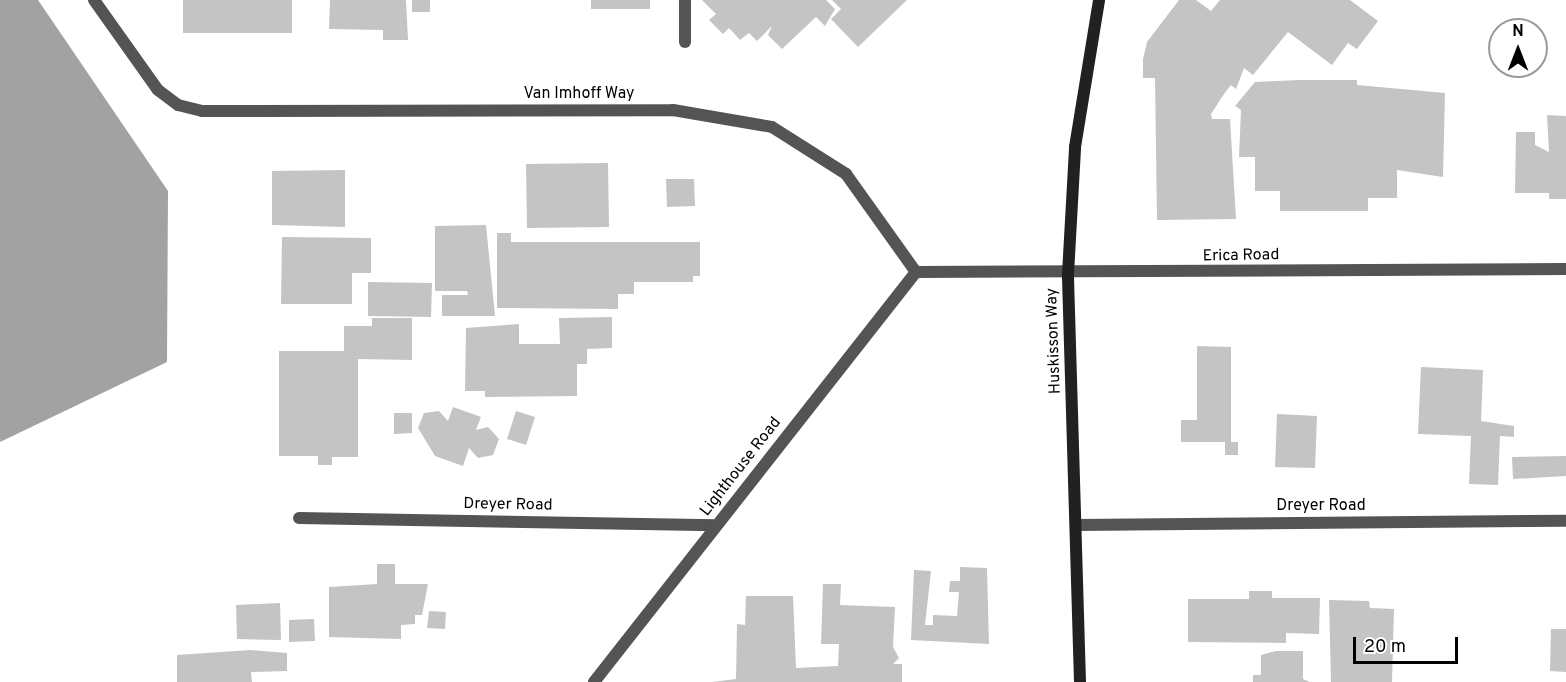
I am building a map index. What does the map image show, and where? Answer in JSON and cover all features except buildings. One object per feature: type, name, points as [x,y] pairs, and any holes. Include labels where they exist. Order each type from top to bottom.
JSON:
[{"type":"main road","name":"Huskisson Way","points":[[1080,682],[1068,274],[1075,147],[1099,0]]},
{"type":"street","name":"Van Imhoff Way","points":[[94,0],[158,90],[178,105],[202,111],[673,110],[772,127],[846,174],[915,273]]},
{"type":"street","points":[[685,0],[686,42]]},
{"type":"street","name":"Erica Road","points":[[915,273],[1068,274],[1566,269]]},
{"type":"street","name":"Lighthouse Road","points":[[594,682],[915,273]]},
{"type":"street","name":"Dreyer Road","points":[[299,518],[717,525]]},
{"type":"street","name":"Dreyer Road","points":[[1077,525],[1566,521]]},
{"type":"shaded area","points":[[0,0],[38,0],[168,191],[167,362],[0,442]]}]
